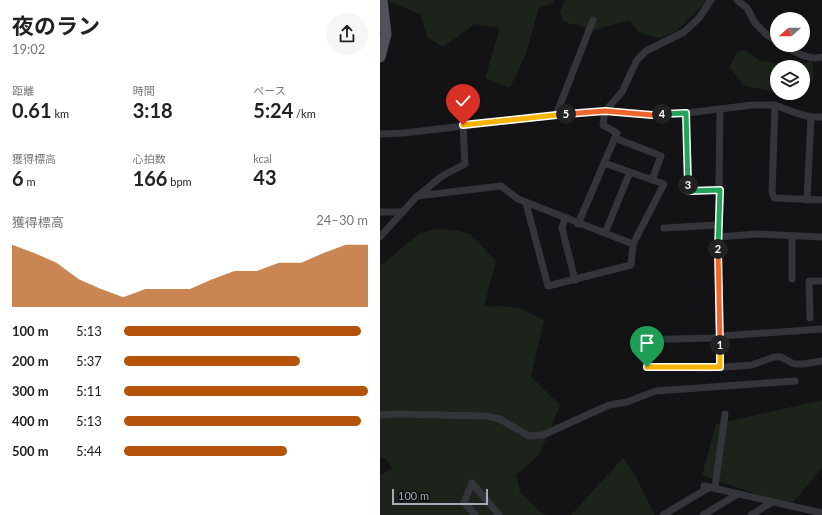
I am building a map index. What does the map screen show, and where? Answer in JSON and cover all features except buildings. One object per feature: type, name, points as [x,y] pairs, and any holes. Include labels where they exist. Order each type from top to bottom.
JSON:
[{"type":"main road","points":[[380,57],[386,34],[382,0]]},
{"type":"street","points":[[578,224],[617,133],[603,126],[605,111],[622,92],[637,60],[646,51],[684,32],[699,18],[711,0]]},
{"type":"street","points":[[737,0],[747,8],[755,23],[770,37]]},
{"type":"street","points":[[556,115],[592,20]]},
{"type":"street","points":[[796,52],[814,59],[822,57]]},
{"type":"street","points":[[774,105],[772,192],[774,198],[822,200]]},
{"type":"street","points":[[380,134],[404,133],[463,125],[605,111],[652,115],[774,105],[811,117],[822,117]]},
{"type":"street","points":[[720,110],[720,190],[718,225],[720,367]]},
{"type":"street","points":[[686,113],[689,191],[720,190]]},
{"type":"street","points":[[807,200],[811,117]]},
{"type":"street","points":[[380,237],[417,196],[442,176],[465,164],[463,125]]},
{"type":"street","points":[[614,138],[661,156],[652,180]]},
{"type":"street","points":[[526,203],[548,286],[631,266],[633,244],[664,184],[604,163]]},
{"type":"street","points":[[605,233],[630,172]]},
{"type":"street","points":[[417,196],[501,186],[526,203],[633,244]]},
{"type":"street","points":[[380,212],[403,212]]},
{"type":"street","points":[[565,219],[562,228],[575,280]]},
{"type":"street","points":[[664,228],[718,225]]},
{"type":"street","points":[[718,237],[758,234],[822,237]]},
{"type":"street","points":[[792,236],[792,279]]},
{"type":"street","points":[[810,318],[809,281],[822,281]]},
{"type":"street","points":[[822,328],[720,336],[713,338],[636,340],[647,367],[752,366],[774,357],[781,357],[794,364],[822,361]]},
{"type":"street","points":[[380,415],[486,416],[500,418],[529,436],[543,434],[609,405],[627,402],[656,391],[796,381]]},
{"type":"street","points":[[663,515],[672,513],[710,487],[725,414]]},
{"type":"street","points":[[476,515],[464,502],[472,484],[499,515]]},
{"type":"street","points":[[710,487],[822,513]]},
{"type":"street","points":[[704,515],[713,512],[738,494]]},
{"type":"street","points":[[751,515],[772,502]]},
{"type":"shaded area","points":[[389,0],[554,0],[553,3],[539,8],[526,53],[510,88],[485,78],[500,28],[475,24],[443,47],[427,37],[420,14],[390,2]]},
{"type":"shaded area","points":[[565,0],[706,0],[705,3],[676,31],[660,38],[639,33],[629,20],[595,30],[564,22],[560,12]]},
{"type":"shaded area","points":[[745,50],[759,60],[770,62],[770,91],[744,85],[729,67],[737,52]]},
{"type":"shaded area","points":[[812,60],[814,79],[810,83],[810,61]]},
{"type":"shaded area","points":[[439,229],[459,231],[470,234],[496,261],[484,307],[501,306],[519,308],[544,320],[531,376],[560,405],[540,454],[516,475],[520,492],[540,512],[550,515],[380,515],[380,475],[392,469],[387,460],[380,457],[380,266],[420,233]]},
{"type":"shaded area","points":[[822,400],[822,468],[790,506],[702,475],[716,424]]},
{"type":"shaded area","points":[[623,458],[637,479],[655,515],[571,515]]},
{"type":"route","points":[[463,125],[605,111],[652,115],[686,113],[689,191],[720,190],[718,260],[720,367],[647,367]]}]
